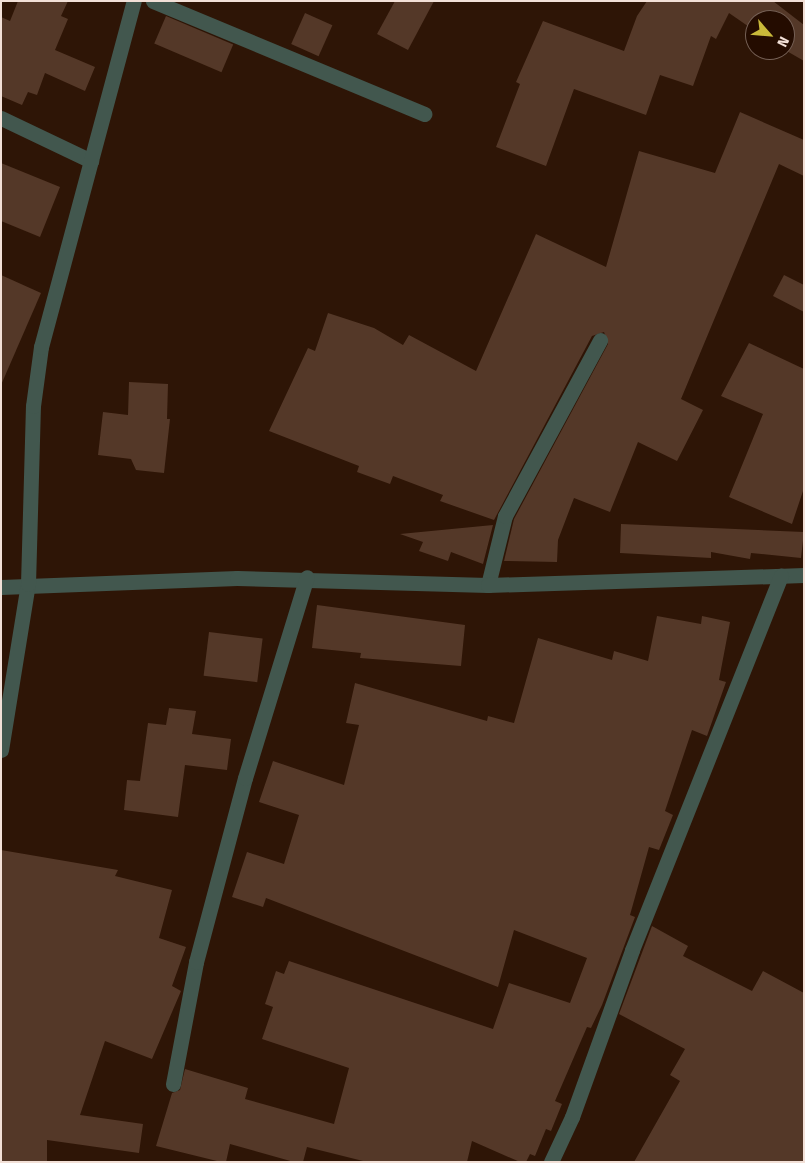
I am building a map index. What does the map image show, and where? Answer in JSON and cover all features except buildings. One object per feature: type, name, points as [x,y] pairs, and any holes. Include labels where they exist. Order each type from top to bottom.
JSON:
[{"type":"street","points":[[1,750],[28,584],[35,378],[134,1]]},
{"type":"street","points":[[153,1],[424,114]]},
{"type":"street","points":[[1,118],[91,161]]},
{"type":"street","points":[[488,584],[505,516],[600,340]]},
{"type":"street","points":[[1,587],[28,584],[307,577],[488,584],[804,575]]},
{"type":"street","points":[[551,1162],[572,1117],[632,950],[781,576]]},
{"type":"street","points":[[172,1084],[196,962],[245,778],[307,577]]}]
